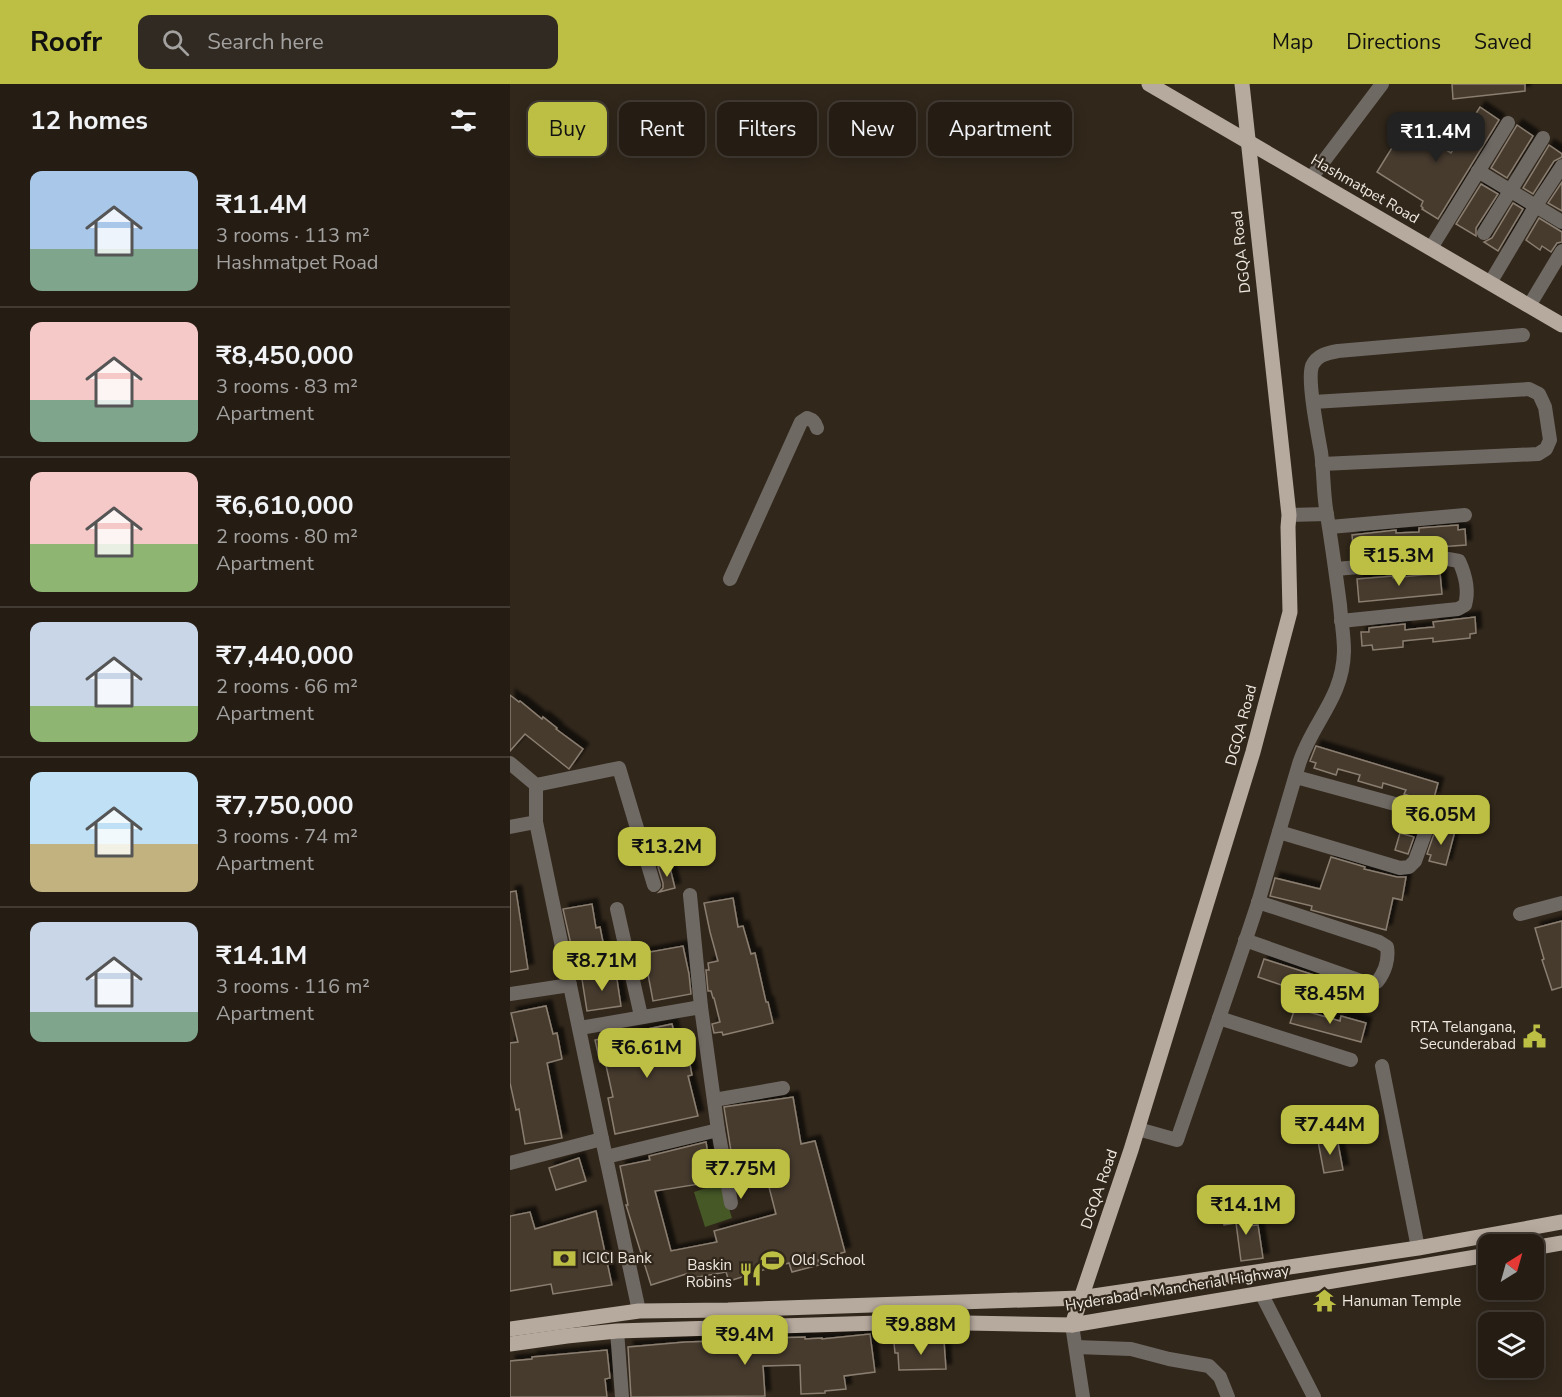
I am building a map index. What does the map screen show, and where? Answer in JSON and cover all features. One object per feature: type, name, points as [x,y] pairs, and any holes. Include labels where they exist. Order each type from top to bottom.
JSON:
[{"type":"main road","name":"Hashmatpet Road","points":[[1149,84],[1562,325]]},
{"type":"main road","name":"DGQA Road","points":[[1072,1325],[1138,1129],[1253,752],[1290,612],[1289,515],[1242,84]]},
{"type":"main road","name":"Hyderabad - Mancherial Highway","points":[[510,1329],[639,1311],[1080,1298],[1418,1248],[1562,1222]]},
{"type":"main road","points":[[1544,1246],[1562,1243]]},
{"type":"main road","name":"Hyderabad - Mancherial Highway","points":[[510,1344],[617,1332],[914,1323],[1072,1325],[1478,1257]]},
{"type":"street","points":[[1311,178],[1382,84]]},
{"type":"street","points":[[1431,249],[1508,123]]},
{"type":"street","points":[[1484,233],[1543,138]]},
{"type":"street","points":[[1490,283],[1562,166]]},
{"type":"street","points":[[1478,171],[1562,222]]},
{"type":"street","points":[[1529,306],[1562,251]]},
{"type":"street","points":[[1138,1129],[1177,1140],[1258,902],[1300,761],[1329,705],[1341,673],[1344,650],[1336,569],[1313,402],[1310,374],[1312,367],[1317,358],[1326,353],[1338,351],[1523,335]]},
{"type":"street","points":[[1313,402],[1529,389],[1539,394],[1547,418],[1550,440],[1546,449],[1538,454],[1322,464]]},
{"type":"street","points":[[730,579],[801,422],[807,418],[812,420],[817,428]]},
{"type":"street","points":[[1289,515],[1328,520],[1465,515]]},
{"type":"street","points":[[1336,569],[1448,559],[1459,561],[1464,571],[1467,598],[1466,605],[1458,609],[1341,621]]},
{"type":"street","points":[[510,763],[536,785],[536,822],[639,1311]]},
{"type":"street","points":[[536,785],[619,768],[654,885]]},
{"type":"street","points":[[1278,832],[1400,868],[1409,867],[1415,861],[1428,825],[1417,810],[1296,777]]},
{"type":"street","points":[[510,827],[536,822]]},
{"type":"street","points":[[690,895],[701,1007],[718,1130],[731,1203]]},
{"type":"street","points":[[1245,940],[1367,983],[1377,982],[1382,976],[1388,956],[1387,947],[1379,942],[1258,902]]},
{"type":"street","points":[[1520,914],[1562,903]]},
{"type":"street","points":[[617,909],[641,1016]]},
{"type":"street","points":[[510,994],[570,986]]},
{"type":"street","points":[[580,1028],[701,1007]]},
{"type":"street","points":[[1219,1018],[1351,1060]]},
{"type":"street","points":[[1382,1066],[1418,1248]]},
{"type":"street","points":[[714,1100],[783,1088]]},
{"type":"street","points":[[606,1157],[718,1130]]},
{"type":"street","points":[[510,1163],[602,1139]]},
{"type":"street","points":[[1261,1293],[1314,1397]]},
{"type":"street","points":[[1072,1325],[1083,1397]]},
{"type":"street","points":[[617,1332],[622,1397]]},
{"type":"street","points":[[1076,1347],[1131,1349],[1209,1366],[1220,1377],[1228,1397]]},
{"type":"green space","points":[[721,1183],[732,1218],[705,1227],[694,1192]]},
{"type":"building","points":[[1452,84],[1525,84],[1525,91],[1453,99]]},
{"type":"building","points":[[1480,107],[1499,120],[1438,219],[1422,209],[1423,201],[1377,172],[1406,125],[1451,153]]},
{"type":"building","points":[[1517,125],[1533,136],[1507,178],[1491,168]]},
{"type":"building","points":[[1549,145],[1562,154],[1562,157],[1554,161],[1533,194],[1523,188]]},
{"type":"building","points":[[1562,182],[1562,211],[1548,203]]},
{"type":"building","points":[[1481,184],[1498,194],[1476,228],[1476,236],[1456,224]]},
{"type":"building","points":[[1513,203],[1523,209],[1498,251],[1484,242],[1492,238]]},
{"type":"building","points":[[1539,218],[1562,232],[1562,242],[1557,243],[1551,252],[1542,246],[1540,250],[1526,240]]},
{"type":"building","points":[[1458,525],[1458,530],[1465,529],[1466,545],[1425,548],[1425,544],[1398,546],[1399,549],[1393,549],[1393,555],[1369,556],[1369,551],[1363,551],[1362,545],[1353,545],[1352,535],[1396,530],[1396,533],[1419,532],[1419,528]]},
{"type":"building","points":[[1440,573],[1442,594],[1359,602],[1357,579]]},
{"type":"building","points":[[1475,617],[1476,633],[1470,634],[1470,638],[1433,642],[1433,638],[1403,641],[1403,647],[1373,650],[1372,645],[1362,646],[1361,632],[1369,632],[1369,628],[1405,624],[1405,630],[1434,627],[1433,622]]},
{"type":"building","points":[[510,695],[542,719],[543,717],[583,749],[569,769],[525,734],[510,751]]},
{"type":"building","points":[[1316,746],[1438,783],[1434,798],[1429,796],[1427,802],[1410,799],[1410,796],[1404,794],[1406,790],[1383,783],[1382,788],[1358,781],[1360,775],[1338,769],[1336,775],[1314,768],[1316,763],[1310,761]]},
{"type":"building","points":[[1440,827],[1455,831],[1446,865],[1429,861],[1431,855],[1427,854],[1435,831],[1439,832]]},
{"type":"building","points":[[1400,833],[1414,837],[1408,854],[1395,850]]},
{"type":"building","points":[[1331,857],[1365,867],[1364,869],[1406,877],[1402,900],[1393,898],[1386,930],[1311,910],[1312,906],[1270,896],[1275,878],[1320,889]]},
{"type":"building","points":[[669,864],[675,888],[659,892],[663,888],[663,883],[658,867]]},
{"type":"building","points":[[516,891],[528,969],[510,972],[510,892]]},
{"type":"building","points":[[733,898],[738,927],[743,926],[751,954],[755,953],[773,1023],[723,1035],[722,1032],[714,1033],[712,1024],[720,1022],[714,998],[711,991],[708,991],[706,970],[709,970],[708,963],[718,961],[704,903]]},
{"type":"building","points":[[592,904],[596,928],[600,927],[605,952],[574,958],[563,909]]},
{"type":"building","points":[[1562,921],[1562,987],[1552,990],[1535,928]]},
{"type":"building","points":[[683,946],[691,994],[653,1001],[644,953]]},
{"type":"building","points":[[1264,959],[1336,982],[1334,993],[1292,982],[1290,988],[1258,977]]},
{"type":"building","points":[[616,973],[621,1006],[587,1011],[582,979]]},
{"type":"building","points":[[546,1006],[553,1034],[557,1033],[562,1059],[547,1063],[562,1138],[525,1144],[519,1109],[516,1110],[510,1083],[510,1043],[518,1042],[511,1013]]},
{"type":"building","points":[[1295,1008],[1340,1021],[1341,1016],[1366,1023],[1361,1042],[1290,1023]]},
{"type":"building","points":[[672,1024],[679,1052],[687,1050],[692,1075],[688,1076],[698,1116],[615,1134],[608,1098],[613,1097],[605,1061],[600,1062],[595,1040]]},
{"type":"building","points":[[793,1097],[801,1144],[815,1141],[845,1252],[818,1260],[819,1265],[792,1272],[789,1263],[729,1281],[726,1272],[687,1279],[686,1274],[651,1285],[626,1205],[628,1205],[620,1166],[650,1160],[649,1156],[706,1142],[712,1182],[655,1191],[671,1251],[717,1242],[714,1231],[776,1214],[763,1164],[734,1170],[724,1107]]},
{"type":"building","points":[[1337,1138],[1343,1170],[1324,1173],[1318,1141]]},
{"type":"building","points":[[579,1158],[586,1181],[556,1190],[549,1168]]},
{"type":"building","points":[[596,1211],[612,1285],[553,1294],[551,1284],[510,1291],[510,1216],[530,1212],[535,1229]]},
{"type":"building","points":[[1246,1212],[1247,1226],[1258,1225],[1263,1258],[1241,1261],[1236,1223],[1224,1225],[1223,1214]]},
{"type":"building","points":[[870,1334],[875,1372],[844,1376],[846,1389],[801,1394],[800,1365],[763,1366],[765,1396],[631,1397],[628,1347],[772,1338],[822,1339]]},
{"type":"building","points":[[944,1341],[946,1369],[899,1370],[898,1353],[895,1353],[894,1343]]},
{"type":"building","points":[[607,1350],[610,1378],[605,1379],[607,1397],[510,1397],[510,1361]]},
{"type":"place","name":"RTA Telangana, Secunderabad","points":[[1534,1036]]},
{"type":"place","name":"ICICI Bank","points":[[564,1258]]},
{"type":"place","name":"Old School","points":[[773,1260]]},
{"type":"place","name":"Baskin Robins","points":[[750,1274]]},
{"type":"place","name":"Hanuman Temple","points":[[1324,1301]]}]
